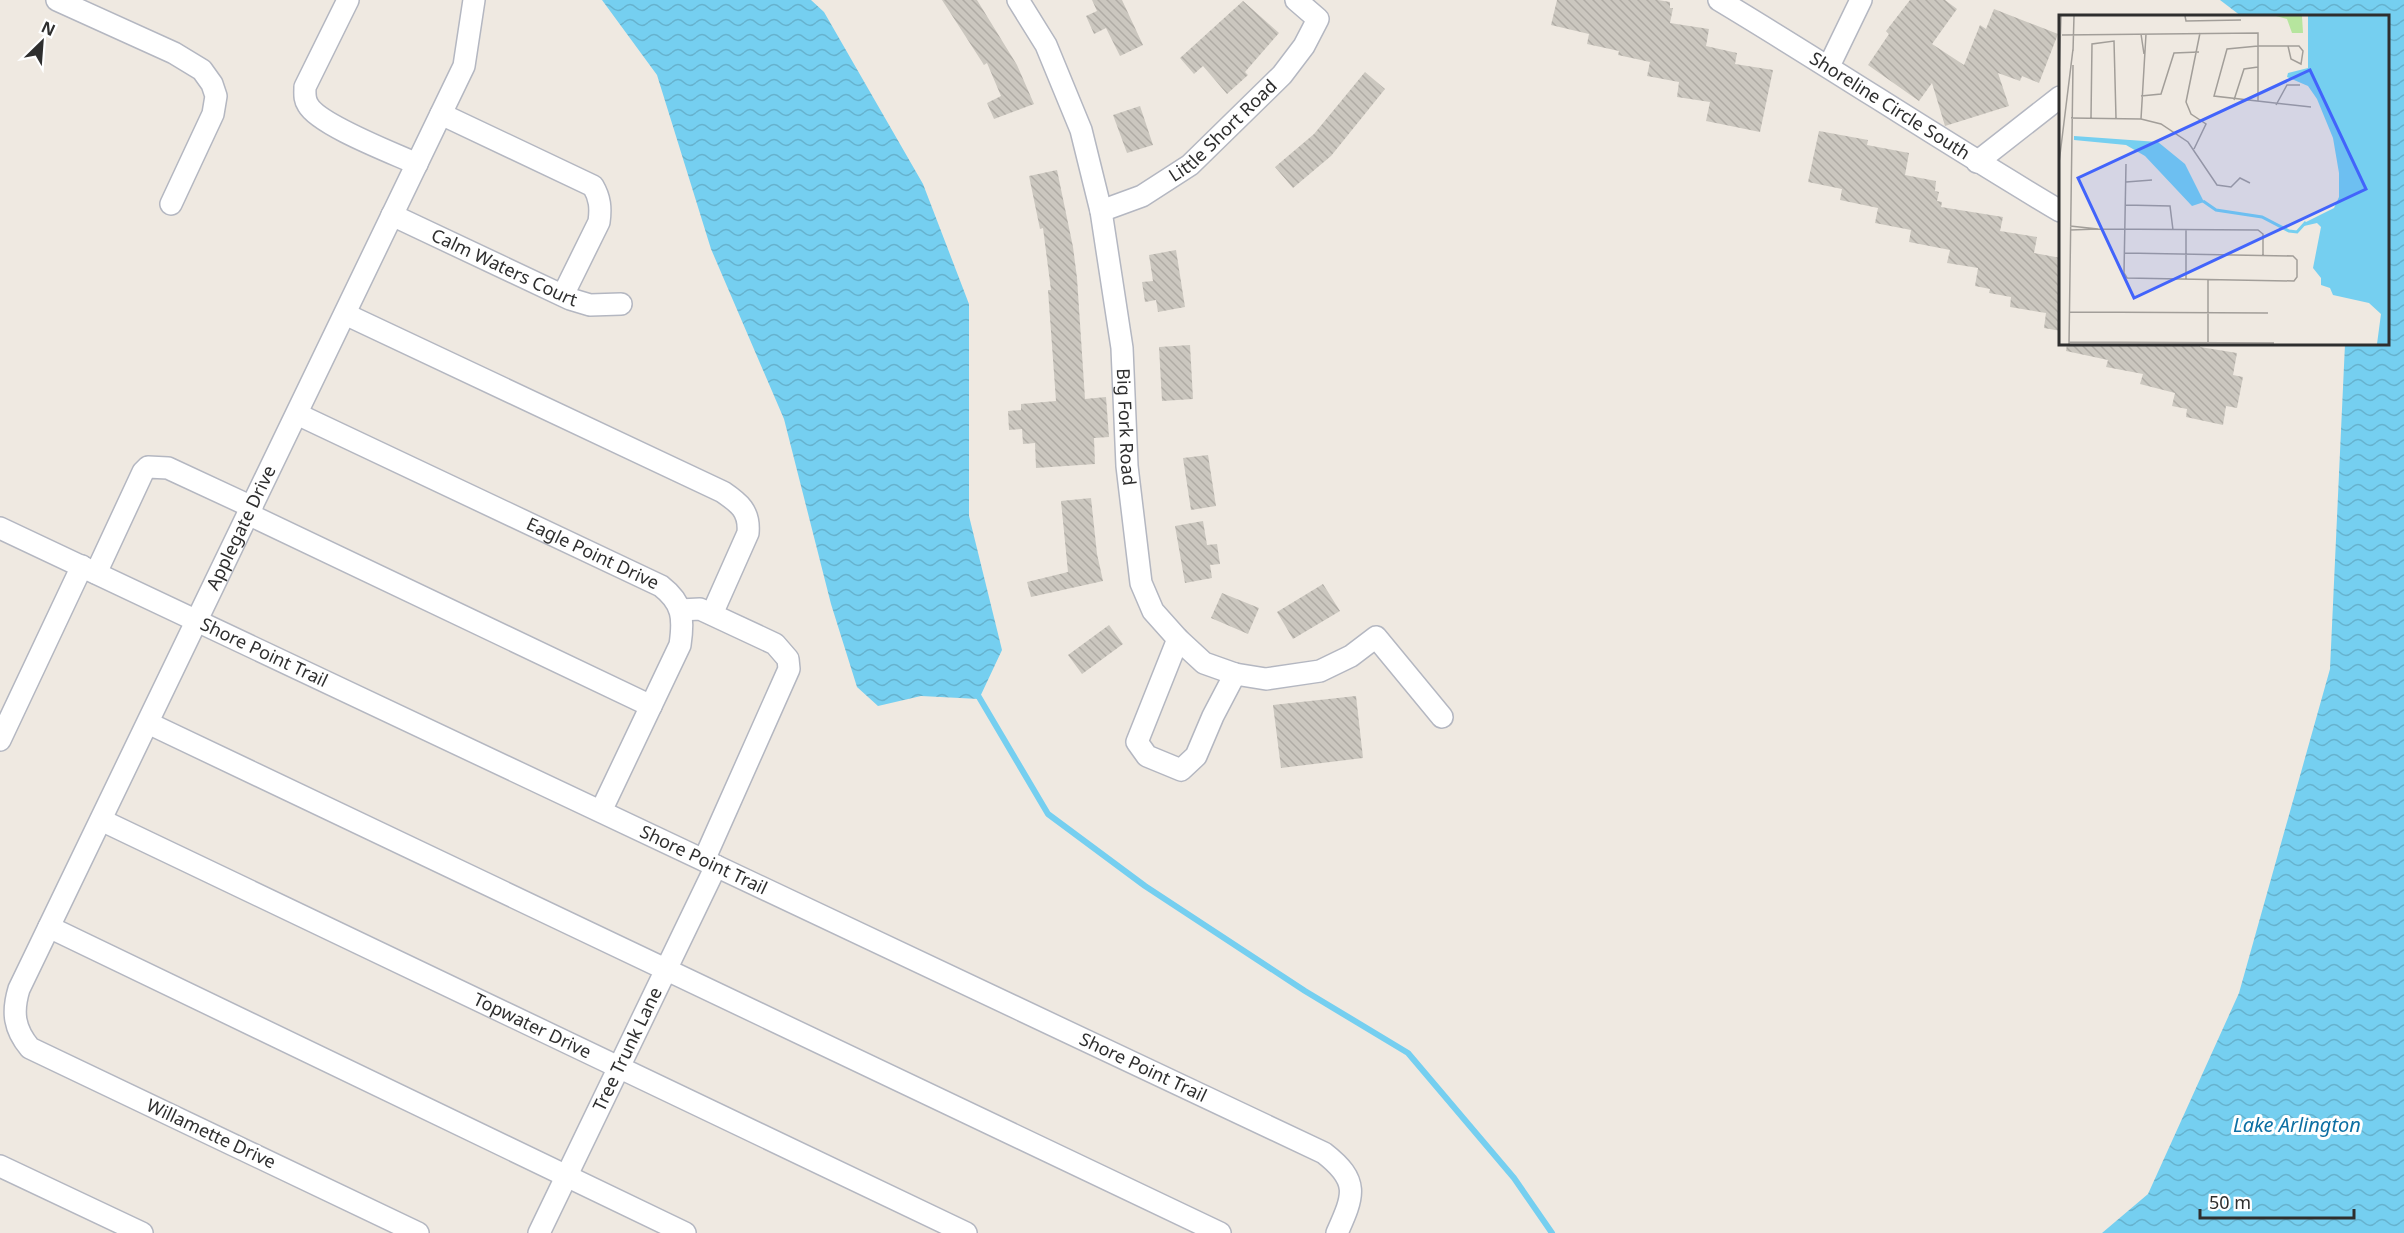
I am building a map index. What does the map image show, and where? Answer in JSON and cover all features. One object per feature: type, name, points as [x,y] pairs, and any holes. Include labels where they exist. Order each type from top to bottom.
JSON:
[{"type":"street","points":[[57,0],[181,57],[202,70],[212,84],[216,96],[213,114],[171,204]]},
{"type":"street","points":[[348,0],[305,87],[304,97],[308,107],[324,121],[417,164]]},
{"type":"street","name":"Applegate Drive","points":[[8,1026],[19,989],[464,66],[474,0]]},
{"type":"street","name":"Big Fork Road","points":[[1018,0],[1046,45],[1081,130],[1101,211],[1122,348],[1127,466],[1141,583],[1153,611],[1204,663],[1235,674],[1266,679],[1320,671],[1351,656],[1376,637],[1442,717]]},
{"type":"street","name":"Little Short Road","points":[[1101,211],[1142,196],[1190,165],[1282,75],[1304,46],[1318,19],[1296,0]]},
{"type":"street","name":"Shoreline Circle South","points":[[1719,0],[1829,66],[1977,162],[2059,210]]},
{"type":"street","points":[[1829,66],[1861,0]]},
{"type":"street","points":[[1977,162],[2059,99]]},
{"type":"street","points":[[441,114],[593,186],[599,196],[601,209],[599,222],[563,295]]},
{"type":"street","name":"Calm Waters Court","points":[[392,215],[563,295],[590,305],[621,304]]},
{"type":"street","points":[[345,314],[723,492],[746,510],[749,522],[748,533],[712,614],[700,609],[680,610],[683,627],[680,645],[601,811]]},
{"type":"street","name":"Eagle Point Drive","points":[[297,414],[661,586],[674,597],[680,610]]},
{"type":"street","points":[[0,740],[142,472],[148,467],[168,468],[250,511],[651,706]]},
{"type":"street","name":"Shore Point Trail","points":[[0,528],[1324,1153],[1347,1176],[1351,1191],[1350,1204],[1337,1233]]},
{"type":"street","name":"Tree Trunk Lane","points":[[539,1233],[667,970],[789,669],[788,659],[775,644],[712,614]]},
{"type":"street","points":[[1178,639],[1137,742],[1148,756],[1181,770],[1196,756],[1213,716],[1235,674]]},
{"type":"street","points":[[148,723],[1220,1233]]},
{"type":"street","name":"Topwater Drive","points":[[101,820],[966,1233]]},
{"type":"street","points":[[49,927],[686,1233]]},
{"type":"street","name":"Willamette Drive","points":[[8,1026],[30,1048],[418,1233]]},
{"type":"street","points":[[0,1166],[142,1233]]},
{"type":"water","points":[[602,0],[811,0],[824,12],[923,184],[969,304],[969,516],[1002,650],[979,699],[921,696],[878,706],[857,687],[831,604],[784,419],[711,249],[657,75]]},
{"type":"water","name":"Lake Arlington","points":[[2220,0],[2404,0],[2404,1233],[2102,1233],[2148,1194],[2239,993],[2330,669],[2345,345],[2389,345],[2389,15],[2240,15]]},
{"type":"building","points":[[942,0],[977,0],[1017,65],[1034,104],[994,119],[987,103],[1001,96],[987,63],[984,65]]},
{"type":"building","points":[[1092,0],[1122,0],[1143,45],[1120,56],[1106,28],[1094,34],[1086,16],[1097,11]]},
{"type":"building","points":[[1557,0],[1670,2],[1670,8],[1673,8],[1670,23],[1709,29],[1706,46],[1737,53],[1735,64],[1773,70],[1760,132],[1706,121],[1710,102],[1677,97],[1679,82],[1647,76],[1650,62],[1618,55],[1619,51],[1587,44],[1589,34],[1551,25]]},
{"type":"building","points":[[1910,0],[1945,0],[1957,9],[1932,44],[1964,65],[1980,25],[1986,29],[1994,9],[2058,34],[2039,83],[2022,76],[2020,81],[1998,73],[2009,106],[1945,126],[1932,83],[1919,101],[1868,65],[1889,34],[1886,31]]},
{"type":"building","points":[[1243,1],[1279,33],[1245,72],[1248,75],[1227,94],[1203,66],[1194,74],[1180,58]]},
{"type":"building","points":[[1365,72],[1385,89],[1331,156],[1293,188],[1275,167],[1314,134]]},
{"type":"building","points":[[1140,106],[1153,145],[1127,153],[1113,115]]},
{"type":"building","points":[[1819,131],[1868,140],[1867,145],[1909,153],[1905,175],[1936,181],[1935,191],[1939,192],[1937,201],[1942,202],[1941,207],[2003,217],[2000,231],[2037,237],[2034,253],[2059,258],[2059,331],[2044,328],[2046,313],[2010,307],[2011,297],[1989,293],[1990,289],[1975,286],[1978,268],[1947,263],[1950,250],[1909,242],[1911,230],[1875,223],[1878,208],[1840,200],[1842,189],[1808,182]]},
{"type":"building","points":[[1057,170],[1077,278],[1085,399],[1106,397],[1109,437],[1094,438],[1095,464],[1036,468],[1035,443],[1023,444],[1022,429],[1009,430],[1008,411],[1021,410],[1021,404],[1056,401],[1048,290],[1051,290],[1043,228],[1040,229],[1029,176]]},
{"type":"building","points":[[1176,250],[1185,307],[1158,312],[1156,300],[1145,302],[1142,282],[1153,281],[1149,255]]},
{"type":"building","points":[[1190,345],[1193,399],[1162,401],[1159,347]]},
{"type":"building","points":[[2067,345],[2201,345],[2200,347],[2237,353],[2233,375],[2243,377],[2237,408],[2226,406],[2223,425],[2186,417],[2187,409],[2172,406],[2175,393],[2140,384],[2143,374],[2106,367],[2108,360],[2066,351]]},
{"type":"building","points":[[1208,455],[1216,506],[1191,510],[1183,458]]},
{"type":"building","points":[[1091,498],[1097,554],[1103,581],[1031,597],[1027,582],[1068,572],[1061,501]]},
{"type":"building","points":[[1203,521],[1207,545],[1217,544],[1220,564],[1210,565],[1212,578],[1185,583],[1175,526]]},
{"type":"building","points":[[1323,584],[1340,611],[1293,639],[1277,612]]},
{"type":"building","points":[[1222,593],[1259,608],[1248,634],[1211,618]]},
{"type":"building","points":[[1109,625],[1123,644],[1082,674],[1068,655]]},
{"type":"building","points":[[1356,696],[1363,758],[1281,768],[1273,705]]},
{"type":"waterway","points":[[976,692],[1048,814],[1145,886],[1305,991],[1408,1053],[1514,1178],[1552,1233]]}]
